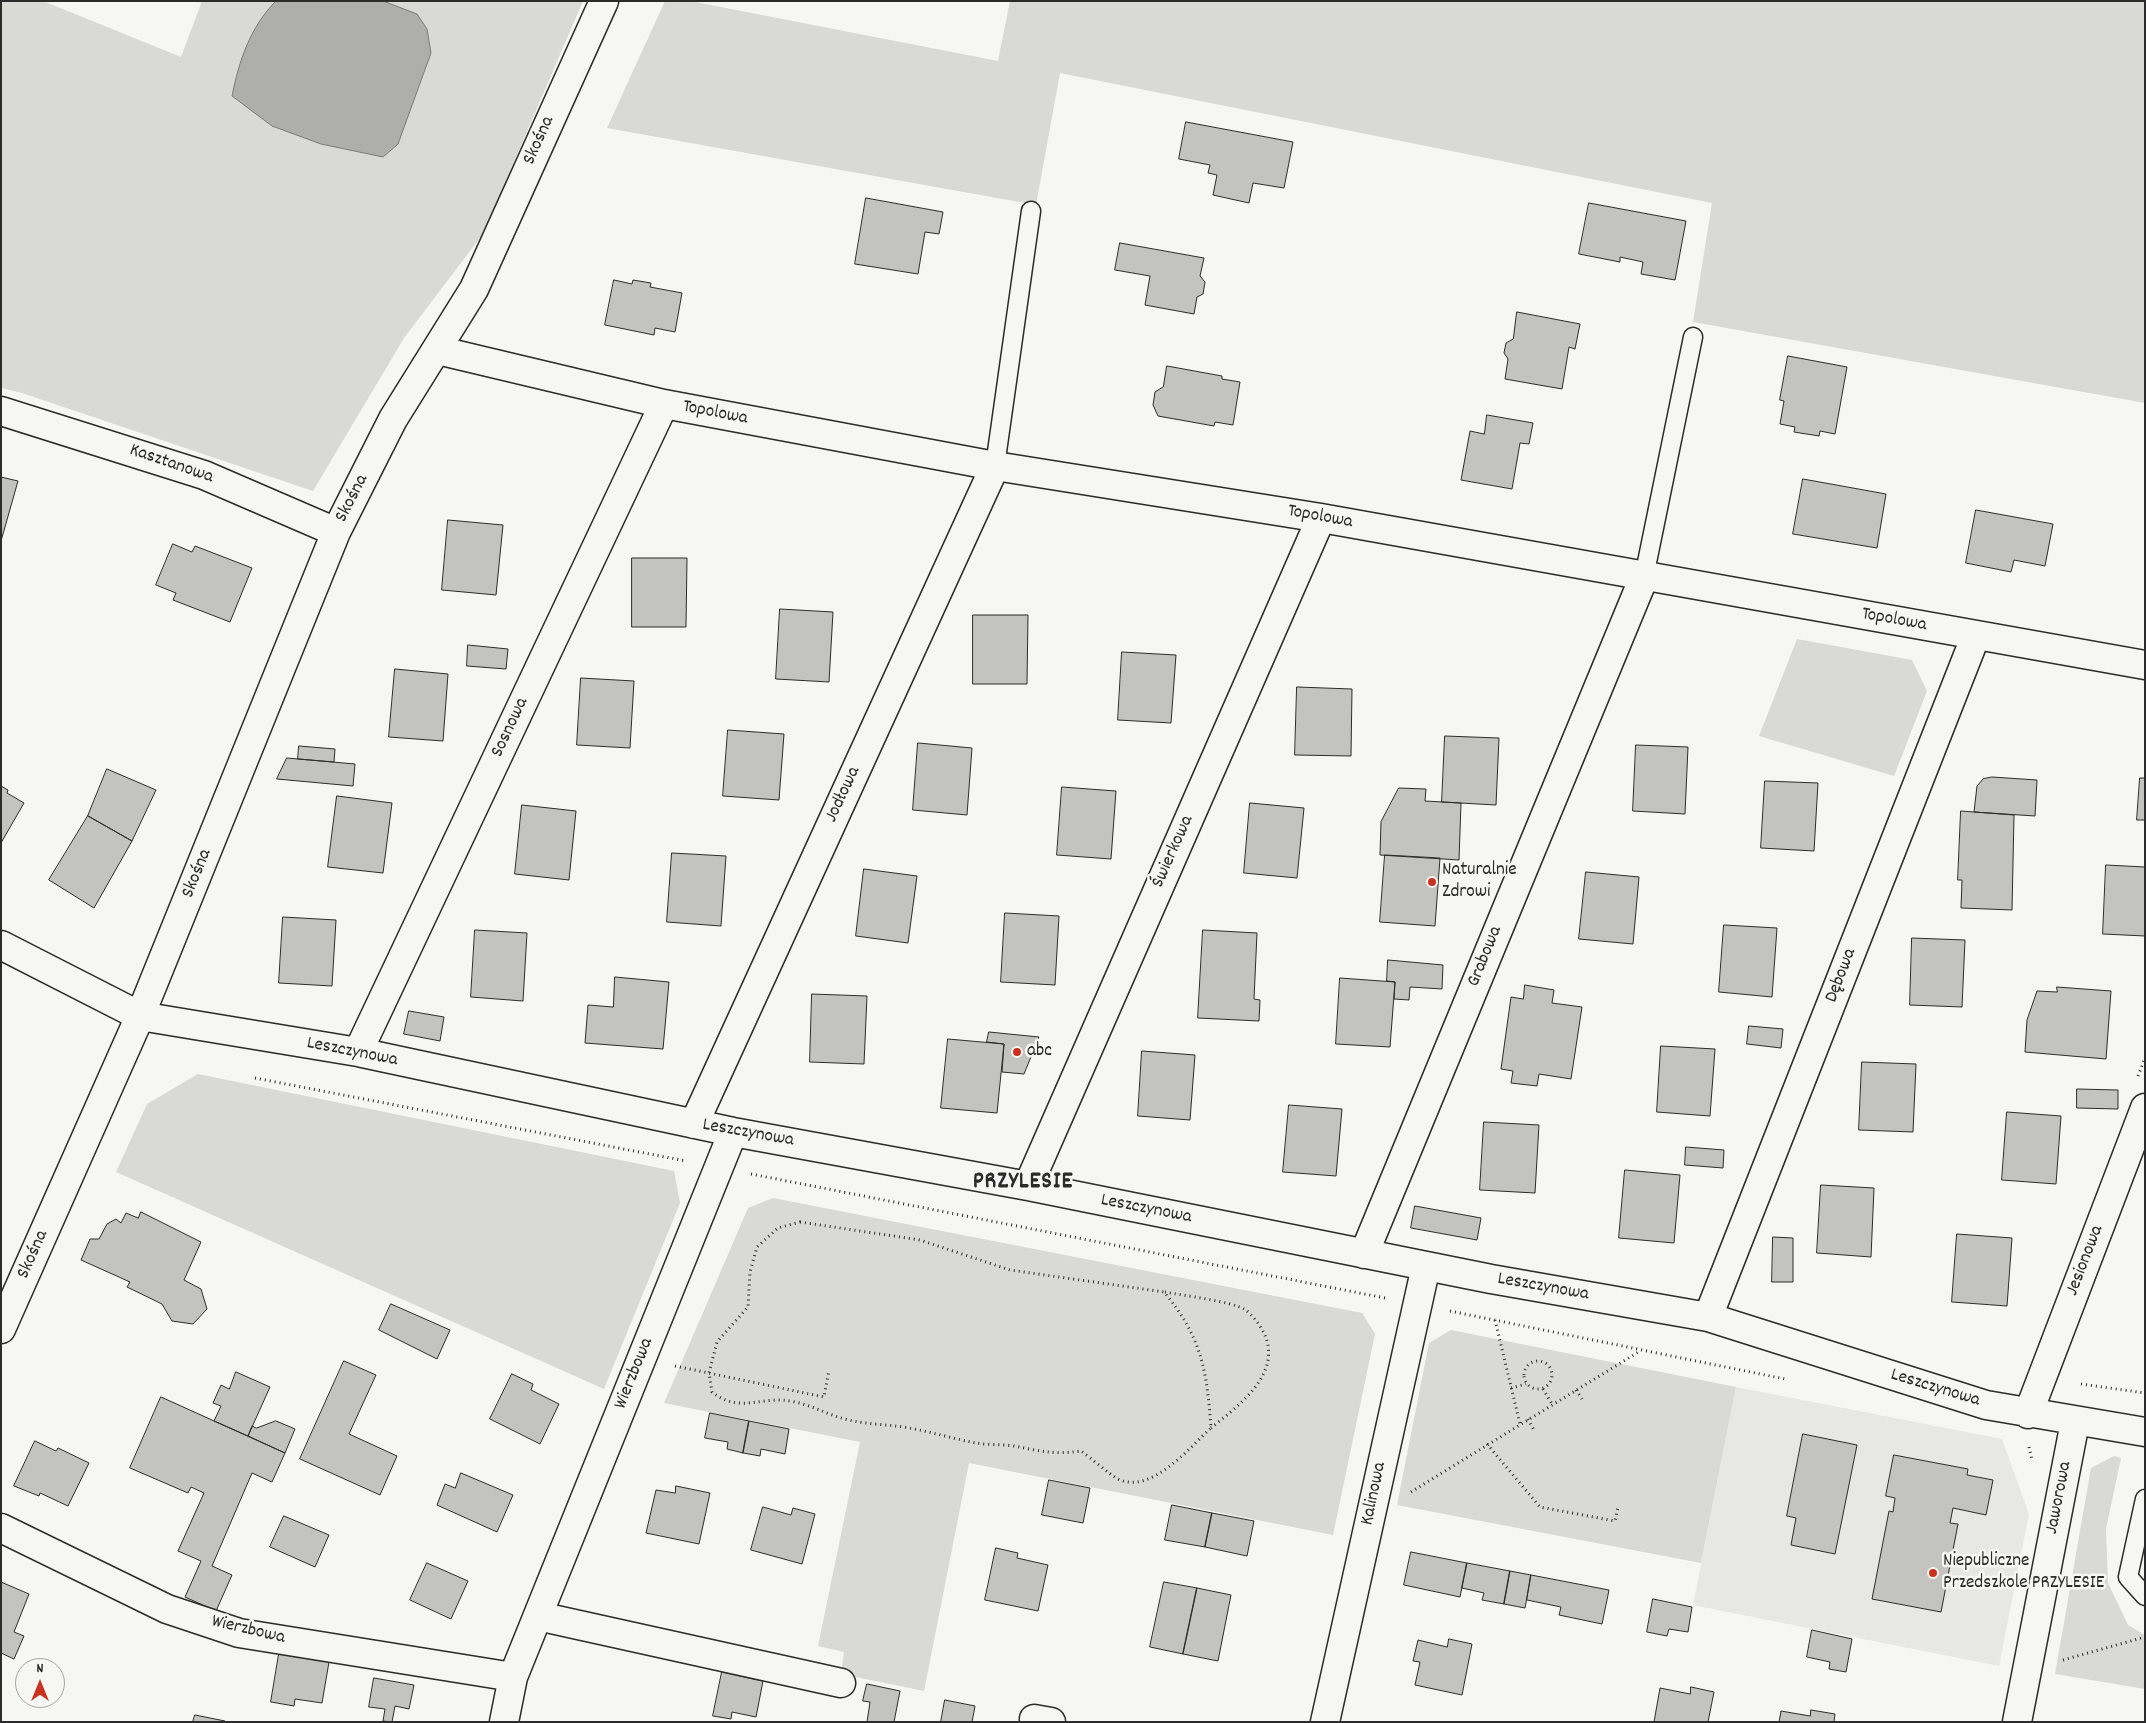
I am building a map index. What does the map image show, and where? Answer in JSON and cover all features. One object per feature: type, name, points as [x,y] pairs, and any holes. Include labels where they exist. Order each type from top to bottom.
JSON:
[{"type":"street","name":"Skośna","points":[[1,1329],[140,1016],[336,532],[393,419],[474,288],[604,1]]},
{"type":"street","name":"Topolowa","points":[[437,350],[664,404],[994,466],[1321,518],[2145,665]]},
{"type":"street","name":"Sosnowa","points":[[358,1052],[664,404]]},
{"type":"street","name":"Kasztanowa","points":[[1,411],[204,475],[336,532]]},
{"type":"street","name":"Jodłowa","points":[[694,1124],[994,466]]},
{"type":"street","name":"Świerkowa","points":[[1028,1186],[1321,518]]},
{"type":"street","name":"Grabowa","points":[[1364,1254],[1644,577]]},
{"type":"street","name":"Dębowa","points":[[1708,1317],[1976,635]]},
{"type":"street","points":[[1,945],[140,1016]]},
{"type":"street","name":"Leszczynowa","points":[[140,1016],[358,1052],[733,1132],[1028,1186],[1426,1266],[1708,1317],[1986,1405],[2075,1422],[2145,1432]]},
{"type":"street","name":"Jesionowa","points":[[2028,1414],[2145,1108]]},
{"type":"street","name":"Wierzbowa","points":[[504,1722],[514,1677],[733,1132]]},
{"type":"street","name":"Kalinowa","points":[[1325,1722],[1426,1266]]},
{"type":"street","name":"Jaworowa","points":[[2017,1722],[2075,1422]]},
{"type":"street","name":"Wierzbowa","points":[[1,1528],[166,1608],[239,1633],[514,1677]]},
{"type":"street","points":[[538,1616],[841,1683]]},
{"type":"lane","points":[[994,466],[1031,211]]},
{"type":"lane","points":[[1644,577],[1693,337]]},
{"type":"lane","points":[[2145,1499],[2128,1577],[2145,1596]]},
{"type":"path","points":[[2138,1077],[2145,1058]]},
{"type":"path","points":[[255,1078],[696,1163]]},
{"type":"path","points":[[749,1174],[1393,1300]]},
{"type":"path","points":[[800,1222],[920,1240],[1010,1270],[1164,1292],[1244,1309],[1260,1326],[1269,1345],[1267,1368],[1254,1390],[1158,1476],[1134,1483],[1118,1479],[1081,1451],[1060,1454],[1042,1453],[1012,1446],[978,1443],[908,1428],[848,1420],[807,1404],[787,1400],[766,1399],[742,1405],[722,1400],[712,1392],[708,1373],[717,1342],[748,1307],[750,1272],[757,1247],[778,1228],[800,1222]]},
{"type":"path","points":[[1164,1292],[1182,1312],[1198,1343],[1208,1387],[1211,1428]]},
{"type":"path","points":[[1441,1309],[1641,1351],[1792,1380]]},
{"type":"path","points":[[1495,1320],[1520,1424]]},
{"type":"path","points":[[1409,1494],[1487,1444],[1641,1351]]},
{"type":"path","points":[[1534,1361],[1543,1361],[1551,1367],[1553,1376],[1550,1384],[1543,1389],[1534,1389],[1526,1384],[1524,1375],[1526,1367],[1534,1361]]},
{"type":"path","points":[[670,1365],[824,1398],[829,1370]]},
{"type":"path","points":[[1511,1388],[1526,1384]]},
{"type":"path","points":[[1543,1389],[1552,1404]]},
{"type":"path","points":[[1576,1390],[1582,1399]]},
{"type":"path","points":[[1528,1419],[1534,1430]]},
{"type":"path","points":[[2026,1442],[2030,1450],[2033,1466],[2065,1470]]},
{"type":"path","points":[[1487,1444],[1540,1507],[1615,1522],[1618,1507]]},
{"type":"path","points":[[2027,1671],[2145,1636]]},
{"type":"shaded area","points":[[1,1],[43,1],[181,57],[202,1],[583,1],[483,234],[404,338],[313,491],[22,393],[1,388]]},
{"type":"shaded area","points":[[276,1],[383,1],[417,14],[427,29],[431,53],[398,144],[383,157],[321,144],[272,126],[232,96],[242,57],[252,33]]},
{"type":"shaded area","points":[[665,1],[690,1],[998,61],[1010,1],[2145,1],[2145,403],[1693,322],[1712,203],[1060,73],[1036,205],[607,128]]},
{"type":"shaded area","points":[[1797,639],[1912,660],[1927,691],[1894,776],[1759,736]]},
{"type":"shaded area","points":[[198,1074],[674,1171],[680,1203],[604,1389],[116,1172],[147,1104]]},
{"type":"shaded area","points":[[773,1198],[1362,1313],[1375,1334],[1333,1535],[969,1463],[924,1691],[841,1674],[844,1652],[818,1646],[860,1442],[664,1403],[748,1208]]},
{"type":"shaded area","points":[[1451,1330],[1736,1387],[1701,1563],[1397,1505],[1429,1343]]},
{"type":"shaded area","points":[[1736,1387],[2002,1439],[2029,1514],[1999,1666],[1693,1605]]},
{"type":"shaded area","points":[[2114,1456],[2121,1458],[2106,1529],[2108,1583],[2128,1625],[2145,1635],[2145,1689],[2055,1674],[2091,1468]]},
{"type":"building","points":[[1186,122],[1293,142],[1284,188],[1253,183],[1249,203],[1213,195],[1217,175],[1208,173],[1210,165],[1179,159]]},
{"type":"building","points":[[866,198],[943,212],[939,234],[925,232],[918,274],[855,264]]},
{"type":"building","points":[[1589,203],[1686,221],[1675,280],[1641,274],[1643,262],[1620,257],[1620,262],[1579,254]]},
{"type":"building","points":[[1120,243],[1204,258],[1200,276],[1205,282],[1203,294],[1197,297],[1194,314],[1145,305],[1150,276],[1115,270]]},
{"type":"building","points":[[614,280],[632,284],[633,280],[651,283],[650,287],[682,293],[675,332],[655,328],[654,335],[605,325]]},
{"type":"building","points":[[1517,312],[1580,324],[1575,349],[1569,347],[1562,389],[1505,379],[1508,359],[1504,353],[1506,343],[1513,339]]},
{"type":"building","points":[[1788,356],[1847,367],[1835,434],[1820,431],[1819,436],[1794,432],[1795,427],[1780,424],[1784,401],[1780,400]]},
{"type":"building","points":[[1167,366],[1222,376],[1222,379],[1240,382],[1233,425],[1215,422],[1214,426],[1158,416],[1153,405],[1155,392],[1163,387]]},
{"type":"building","points":[[1487,415],[1533,423],[1529,444],[1520,443],[1512,489],[1461,480],[1470,431],[1484,434]]},
{"type":"building","points":[[1,477],[18,481],[1,541]]},
{"type":"building","points":[[1803,479],[1886,494],[1877,548],[1793,534]]},
{"type":"building","points":[[1976,510],[2053,524],[2045,566],[2014,560],[2011,572],[1966,563]]},
{"type":"building","points":[[448,520],[503,525],[496,595],[442,590]]},
{"type":"building","points":[[173,544],[192,552],[195,546],[252,568],[230,622],[173,600],[176,593],[156,585]]},
{"type":"building","points":[[632,558],[687,558],[686,627],[632,627]]},
{"type":"building","points":[[780,609],[833,612],[829,682],[776,679]]},
{"type":"building","points":[[973,615],[1028,615],[1027,684],[973,684]]},
{"type":"building","points":[[468,645],[508,649],[506,669],[467,666]]},
{"type":"building","points":[[1122,652],[1176,655],[1171,723],[1118,720]]},
{"type":"building","points":[[395,669],[448,674],[443,741],[389,737]]},
{"type":"building","points":[[581,678],[634,681],[630,748],[577,745]]},
{"type":"building","points":[[1297,687],[1352,689],[1351,756],[1295,755]]},
{"type":"building","points":[[728,730],[784,734],[779,800],[723,796]]},
{"type":"building","points":[[1445,736],[1499,738],[1496,805],[1442,802]]},
{"type":"building","points":[[918,743],[972,748],[967,815],[913,810]]},
{"type":"building","points":[[1636,745],[1688,747],[1685,814],[1633,811]]},
{"type":"building","points":[[299,746],[335,749],[334,762],[298,759]]},
{"type":"building","points":[[287,758],[355,764],[353,786],[277,779]]},
{"type":"building","points":[[107,769],[156,790],[132,841],[88,816]]},
{"type":"building","points":[[1992,777],[2037,780],[2035,816],[1974,812],[1977,786],[1983,779]]},
{"type":"building","points":[[2140,778],[2145,778],[2145,820],[2137,820]]},
{"type":"building","points":[[1765,781],[1818,783],[1814,851],[1761,848]]},
{"type":"building","points":[[1,786],[8,790],[7,793],[24,803],[1,843]]},
{"type":"building","points":[[1062,787],[1116,791],[1111,859],[1057,855]]},
{"type":"building","points":[[1399,788],[1426,789],[1425,801],[1461,803],[1459,860],[1380,855],[1381,822]]},
{"type":"building","points":[[337,796],[392,803],[383,873],[328,867]]},
{"type":"building","points":[[1250,803],[1304,808],[1297,878],[1244,873]]},
{"type":"building","points":[[522,805],[576,811],[569,880],[515,874]]},
{"type":"building","points":[[1961,811],[2014,815],[2012,910],[1961,908],[1962,880],[1958,880]]},
{"type":"building","points":[[88,816],[132,841],[94,908],[49,880]]},
{"type":"building","points":[[672,853],[726,856],[721,926],[667,922]]},
{"type":"building","points":[[1385,855],[1440,858],[1435,926],[1380,922]]},
{"type":"building","points":[[2106,865],[2145,867],[2145,936],[2103,934]]},
{"type":"building","points":[[864,869],[917,876],[908,943],[856,936]]},
{"type":"building","points":[[1586,872],[1639,877],[1633,944],[1579,939]]},
{"type":"building","points":[[1005,913],[1059,916],[1055,985],[1001,982]]},
{"type":"building","points":[[283,917],[336,920],[332,986],[279,983]]},
{"type":"building","points":[[1724,925],[1777,928],[1772,997],[1719,992]]},
{"type":"building","points":[[475,930],[527,933],[523,1001],[471,997]]},
{"type":"building","points":[[1203,930],[1257,933],[1254,999],[1260,1000],[1259,1021],[1198,1018]]},
{"type":"building","points":[[1912,938],[1965,940],[1962,1007],[1910,1005]]},
{"type":"building","points":[[1388,960],[1443,965],[1442,989],[1410,987],[1409,1000],[1394,999],[1395,982],[1387,981]]},
{"type":"building","points":[[615,977],[669,982],[663,1049],[585,1043],[588,1005],[613,1007]]},
{"type":"building","points":[[1340,978],[1395,982],[1390,1047],[1336,1044]]},
{"type":"building","points":[[1525,985],[1554,990],[1552,1003],[1582,1007],[1571,1079],[1539,1074],[1537,1086],[1511,1083],[1513,1071],[1501,1069],[1511,997],[1523,999]]},
{"type":"building","points":[[2057,987],[2111,991],[2106,1059],[2025,1052],[2027,1020],[2037,991],[2057,992]]},
{"type":"building","points":[[812,994],[867,996],[864,1064],[810,1062]]},
{"type":"building","points":[[409,1011],[444,1017],[440,1041],[404,1034]]},
{"type":"building","points":[[1749,1026],[1783,1029],[1781,1048],[1747,1044]]},
{"type":"building","points":[[989,1032],[1039,1037],[1024,1074],[1002,1072],[1004,1044],[987,1042]]},
{"type":"building","points":[[948,1039],[1004,1044],[997,1113],[941,1108]]},
{"type":"building","points":[[1661,1046],[1715,1049],[1710,1116],[1657,1112]]},
{"type":"building","points":[[1142,1051],[1195,1055],[1190,1120],[1138,1116]]},
{"type":"building","points":[[1862,1062],[1916,1064],[1913,1132],[1859,1130]]},
{"type":"building","points":[[2077,1089],[2118,1090],[2118,1109],[2077,1108]]},
{"type":"building","points":[[1289,1105],[1342,1109],[1336,1176],[1283,1172]]},
{"type":"building","points":[[2007,1112],[2061,1116],[2056,1184],[2002,1180]]},
{"type":"building","points":[[1484,1122],[1539,1125],[1535,1193],[1480,1190]]},
{"type":"building","points":[[1686,1147],[1724,1150],[1723,1168],[1685,1165]]},
{"type":"building","points":[[1625,1170],[1680,1175],[1674,1243],[1619,1238]]},
{"type":"building","points":[[1821,1185],[1874,1188],[1871,1257],[1817,1253]]},
{"type":"building","points":[[1415,1206],[1481,1218],[1477,1240],[1411,1228]]},
{"type":"building","points":[[141,1212],[201,1242],[184,1280],[201,1289],[207,1309],[193,1324],[172,1321],[162,1304],[127,1287],[130,1282],[81,1260],[90,1239],[99,1239],[107,1224],[116,1219],[121,1223],[126,1213],[138,1218]]},
{"type":"building","points":[[1957,1234],[2012,1238],[2007,1306],[1952,1302]]},
{"type":"building","points":[[1773,1237],[1793,1238],[1793,1282],[1772,1282]]},
{"type":"building","points":[[391,1304],[450,1330],[437,1359],[379,1330]]},
{"type":"building","points":[[344,1361],[376,1375],[349,1434],[397,1456],[380,1495],[300,1459]]},
{"type":"building","points":[[236,1372],[270,1387],[248,1436],[214,1421],[221,1406],[213,1403],[221,1385],[229,1389]]},
{"type":"building","points":[[512,1374],[533,1384],[531,1390],[559,1404],[540,1444],[490,1419]]},
{"type":"building","points":[[161,1397],[285,1453],[272,1482],[252,1473],[212,1566],[232,1575],[216,1611],[185,1597],[201,1561],[178,1551],[204,1493],[191,1487],[188,1493],[130,1468]]},
{"type":"building","points":[[710,1413],[749,1421],[743,1453],[727,1449],[728,1442],[705,1438]]},
{"type":"building","points":[[276,1421],[295,1429],[285,1453],[248,1436],[252,1426],[256,1428]]},
{"type":"building","points":[[749,1421],[789,1429],[785,1454],[761,1449],[760,1456],[743,1453]]},
{"type":"building","points":[[1803,1434],[1857,1445],[1835,1554],[1791,1545],[1796,1518],[1787,1516]]},
{"type":"building","points":[[35,1441],[56,1451],[58,1448],[89,1463],[68,1506],[40,1493],[39,1496],[14,1486]]},
{"type":"building","points":[[1894,1455],[1968,1469],[1967,1475],[1993,1480],[1986,1515],[1953,1508],[1950,1523],[1958,1524],[1941,1612],[1872,1599],[1889,1511],[1893,1512],[1895,1498],[1886,1496]]},
{"type":"building","points":[[461,1473],[513,1495],[497,1532],[437,1505],[445,1484],[455,1488]]},
{"type":"building","points":[[1049,1480],[1090,1488],[1083,1523],[1042,1515]]},
{"type":"building","points":[[676,1486],[710,1493],[699,1544],[646,1533],[656,1490],[675,1493]]},
{"type":"building","points":[[1172,1505],[1212,1513],[1205,1547],[1165,1540]]},
{"type":"building","points":[[763,1507],[791,1515],[793,1508],[815,1514],[802,1564],[751,1550]]},
{"type":"building","points":[[1212,1513],[1254,1521],[1247,1556],[1205,1547]]},
{"type":"building","points":[[284,1516],[329,1535],[315,1567],[270,1547]]},
{"type":"building","points":[[996,1548],[1018,1553],[1017,1558],[1048,1565],[1038,1611],[985,1600]]},
{"type":"building","points":[[1411,1552],[1467,1563],[1460,1597],[1404,1585]]},
{"type":"building","points":[[427,1563],[468,1581],[451,1619],[410,1600]]},
{"type":"building","points":[[1467,1563],[1510,1571],[1504,1604],[1482,1600],[1484,1593],[1462,1588]]},
{"type":"building","points":[[1510,1571],[1531,1575],[1525,1608],[1504,1604]]},
{"type":"building","points":[[1531,1575],[1609,1590],[1602,1624],[1559,1615],[1561,1607],[1527,1600]]},
{"type":"building","points":[[1,1582],[29,1594],[14,1632],[24,1636],[14,1659],[1,1653]]},
{"type":"building","points":[[1164,1582],[1197,1588],[1183,1654],[1150,1647]]},
{"type":"building","points":[[1197,1588],[1231,1595],[1218,1661],[1183,1654]]},
{"type":"building","points":[[1653,1599],[1692,1607],[1688,1632],[1669,1629],[1667,1636],[1647,1632]]},
{"type":"building","points":[[1812,1630],[1852,1639],[1846,1672],[1829,1669],[1830,1662],[1807,1657]]},
{"type":"building","points":[[1449,1639],[1472,1644],[1462,1695],[1415,1685],[1420,1662],[1413,1661],[1418,1640],[1447,1647]]},
{"type":"building","points":[[279,1654],[329,1662],[322,1703],[295,1699],[294,1706],[271,1702]]},
{"type":"building","points":[[722,1672],[763,1681],[756,1717],[732,1712],[731,1719],[713,1716]]},
{"type":"building","points":[[374,1678],[414,1685],[409,1709],[395,1706],[392,1722],[383,1721],[385,1709],[369,1707]]},
{"type":"building","points":[[867,1684],[900,1691],[894,1722],[867,1722],[870,1702],[863,1701]]},
{"type":"building","points":[[1691,1687],[1714,1692],[1708,1722],[1654,1722],[1660,1688],[1690,1694]]},
{"type":"building","points":[[945,1700],[975,1706],[972,1722],[941,1722]]},
{"type":"building","points":[[1811,1710],[1835,1714],[1834,1722],[1779,1722],[1781,1711],[1810,1716]]},
{"type":"building","points":[[195,1715],[225,1721],[225,1722],[193,1722]]},
{"type":"place","name":"Naturalnie Zdrowi","points":[[1432,882]]},
{"type":"place","name":"abc","points":[[1017,1052]]},
{"type":"place","name":"Niepubliczne Przedszkole PRZYLESIE","points":[[1933,1573]]},
{"type":"district","name":"PRZYLESIE","points":[[1023,1184]]}]
